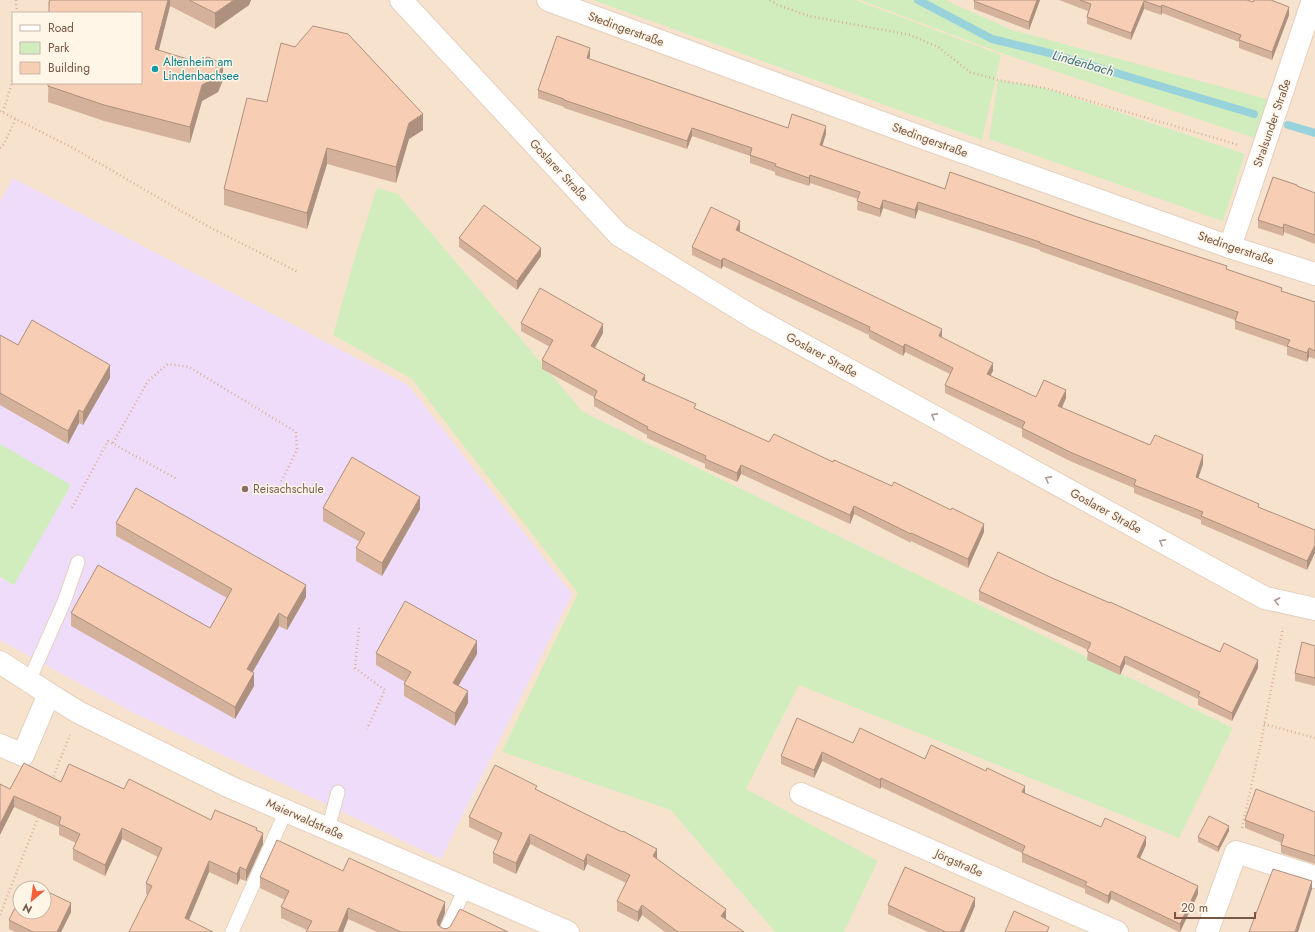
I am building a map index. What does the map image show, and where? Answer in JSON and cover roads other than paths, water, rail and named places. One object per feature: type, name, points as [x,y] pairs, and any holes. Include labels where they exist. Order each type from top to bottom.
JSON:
[{"type":"street","name":"Goslarer Straße","points":[[401,0],[619,235],[756,318],[1265,598],[1315,609]]},
{"type":"street","name":"Stedingerstraße","points":[[548,0],[929,140],[1230,247],[1315,274]]},
{"type":"street","name":"Stralsunder Straße","points":[[1230,247],[1313,0]]},
{"type":"street","name":"Maierwaldstraße","points":[[0,662],[78,712],[230,787],[568,932]]},
{"type":"street","points":[[0,745],[23,755],[49,694]]},
{"type":"street","name":"Jörgstraße","points":[[801,794],[1117,932]]},
{"type":"street","points":[[1207,932],[1236,852],[1315,877]]},
{"type":"lane","points":[[29,681],[64,602],[78,562]]},
{"type":"lane","points":[[328,829],[338,792]]},
{"type":"lane","points":[[232,932],[286,811]]},
{"type":"lane","points":[[446,932],[465,889]]},
{"type":"waterway","name":"Lindenbach","points":[[918,0],[992,39],[1049,53],[1254,114]]},
{"type":"waterway","name":"Lindenbach","points":[[1288,125],[1315,133]]},
{"type":"place","name":"Altenheim am Lindenbachsee","points":[[155,69]]},
{"type":"place","name":"Reisachschule","points":[[245,489]]}]
